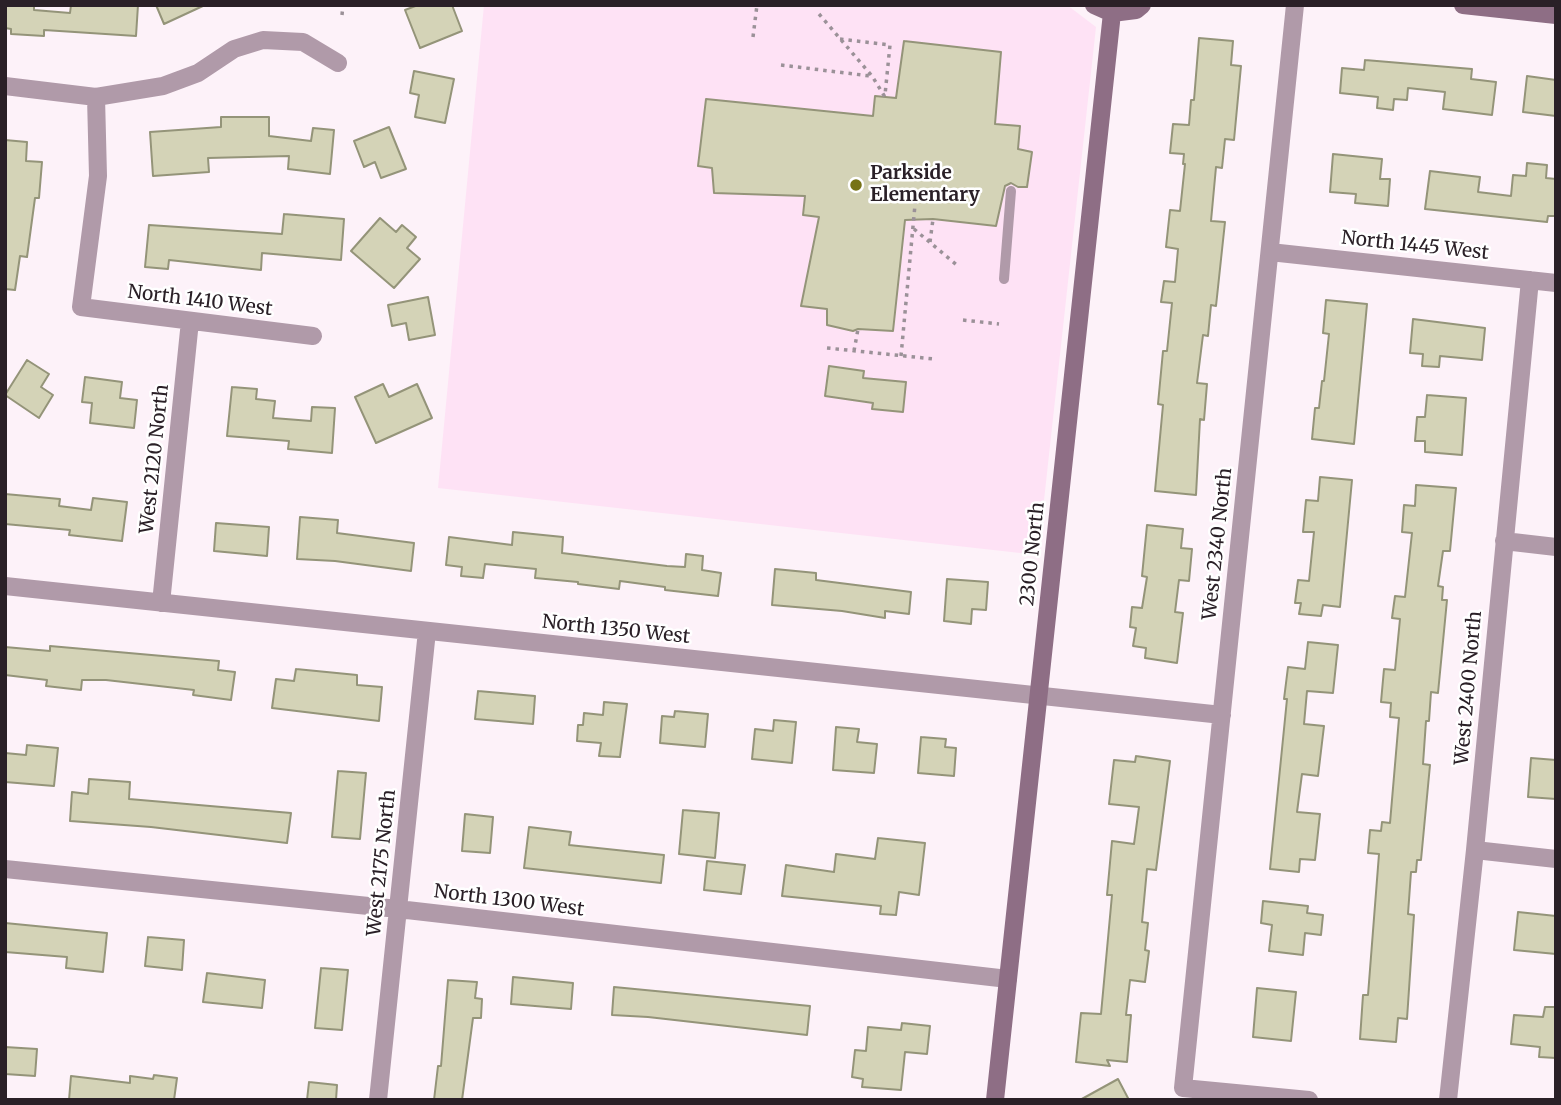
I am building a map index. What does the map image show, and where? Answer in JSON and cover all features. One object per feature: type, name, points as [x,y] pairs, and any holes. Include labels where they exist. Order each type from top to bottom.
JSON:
[{"type":"street","points":[[1094,5],[1112,13],[1136,10],[1142,5]]},
{"type":"street","name":"West 2340 North","points":[[1295,5],[1184,1088],[1309,1100]]},
{"type":"street","points":[[1462,5],[1556,15]]},
{"type":"street","name":"2300 North","points":[[995,1100],[1112,13]]},
{"type":"street","points":[[5,86],[96,97],[163,86],[198,73],[234,49],[263,40],[303,42],[338,63]]},
{"type":"street","name":"North 1410 West","points":[[96,97],[97,176],[81,307],[313,336]]},
{"type":"street","name":"North 1445 West","points":[[1270,251],[1556,283]]},
{"type":"street","name":"West 2400 North","points":[[1448,1100],[1530,280]]},
{"type":"street","name":"West 2120 North","points":[[161,603],[190,321]]},
{"type":"street","points":[[1504,541],[1556,547]]},
{"type":"street","name":"North 1350 West","points":[[5,586],[1222,715]]},
{"type":"street","name":"West 2175 North","points":[[378,1100],[427,631]]},
{"type":"street","points":[[1475,850],[1556,859]]},
{"type":"street","name":"North 1300 West","points":[[5,869],[398,909],[1008,979]]},
{"type":"lane","points":[[1004,279],[1011,191]]},
{"type":"path","points":[[342,15],[343,5]]},
{"type":"path","points":[[754,37],[757,5]]},
{"type":"path","points":[[819,14],[872,76],[885,97],[890,45],[841,39]]},
{"type":"path","points":[[781,65],[872,76]]},
{"type":"path","points":[[901,356],[916,194]]},
{"type":"path","points":[[930,242],[933,219]]},
{"type":"path","points":[[913,228],[958,266]]},
{"type":"path","points":[[964,320],[999,324]]},
{"type":"path","points":[[854,351],[858,329]]},
{"type":"path","points":[[827,348],[934,359]]},
{"type":"shaded area","points":[[484,5],[1067,5],[1096,27],[1038,555],[438,488]]},
{"type":"building","points":[[5,5],[34,5],[34,10],[70,13],[71,5],[138,5],[136,36],[44,30],[44,36],[11,34],[11,29],[5,28]]},
{"type":"building","points":[[156,5],[205,5],[164,24]]},
{"type":"building","points":[[418,5],[452,5],[462,31],[420,48],[405,10]]},
{"type":"building","points":[[1199,38],[1233,41],[1231,65],[1241,66],[1234,140],[1225,139],[1222,168],[1216,167],[1211,221],[1225,222],[1216,306],[1211,305],[1208,336],[1203,335],[1197,383],[1207,384],[1204,420],[1200,419],[1196,495],[1155,491],[1163,405],[1158,404],[1163,351],[1167,351],[1172,303],[1161,302],[1164,281],[1175,282],[1178,249],[1166,247],[1170,210],[1180,211],[1185,164],[1184,154],[1170,153],[1173,124],[1189,125],[1191,100],[1194,100]]},
{"type":"building","points":[[904,41],[1001,52],[995,124],[1020,126],[1018,149],[1032,152],[1027,187],[1018,187],[1011,183],[1005,186],[996,226],[933,219],[905,220],[893,331],[853,331],[827,325],[827,309],[801,306],[819,217],[803,215],[805,196],[714,193],[712,168],[698,166],[706,99],[873,116],[875,96],[896,98]]},
{"type":"building","points":[[1365,60],[1472,69],[1471,79],[1496,82],[1492,115],[1443,109],[1445,92],[1408,88],[1407,100],[1394,99],[1393,110],[1377,108],[1378,97],[1340,93],[1342,68],[1364,70]]},
{"type":"building","points":[[414,71],[454,79],[445,123],[415,117],[419,95],[410,93]]},
{"type":"building","points":[[1527,76],[1556,80],[1556,116],[1523,112]]},
{"type":"building","points":[[221,117],[269,117],[269,136],[311,141],[313,128],[334,130],[330,174],[288,169],[289,156],[208,158],[209,172],[153,176],[150,132],[221,127]]},
{"type":"building","points":[[389,127],[406,169],[381,178],[375,162],[364,167],[354,141]]},
{"type":"building","points":[[5,140],[27,142],[26,161],[42,162],[39,198],[35,198],[27,257],[20,256],[15,290],[5,289]]},
{"type":"building","points":[[1333,154],[1382,159],[1380,179],[1390,179],[1388,206],[1355,203],[1356,194],[1330,192]]},
{"type":"building","points":[[1527,163],[1547,165],[1546,178],[1556,179],[1556,216],[1548,216],[1547,222],[1425,209],[1430,171],[1480,177],[1478,192],[1511,196],[1513,175],[1526,176]]},
{"type":"building","points":[[284,214],[344,219],[341,260],[262,253],[261,270],[169,260],[168,269],[145,267],[149,225],[282,234]]},
{"type":"building","points":[[380,218],[396,232],[402,225],[416,237],[407,248],[420,259],[394,288],[351,251]]},
{"type":"building","points":[[428,297],[435,335],[409,340],[406,323],[392,326],[388,305]]},
{"type":"building","points":[[1326,300],[1367,304],[1354,444],[1312,439],[1315,408],[1319,408],[1324,381],[1329,334],[1323,333]]},
{"type":"building","points":[[1413,319],[1485,328],[1482,360],[1440,356],[1439,367],[1422,366],[1423,354],[1410,353]]},
{"type":"building","points":[[27,360],[49,374],[41,387],[53,395],[39,418],[5,395]]},
{"type":"building","points":[[829,366],[864,371],[863,378],[906,382],[903,412],[872,409],[873,403],[825,396]]},
{"type":"building","points":[[85,377],[122,382],[120,398],[137,400],[134,428],[90,423],[92,403],[82,402]]},
{"type":"building","points":[[383,384],[389,397],[417,384],[432,418],[376,443],[355,397]]},
{"type":"building","points":[[232,387],[257,389],[256,399],[275,401],[273,418],[311,421],[312,407],[335,408],[332,453],[288,449],[289,441],[227,436]]},
{"type":"building","points":[[1427,395],[1466,398],[1462,455],[1425,452],[1425,441],[1415,441],[1417,417],[1425,417]]},
{"type":"building","points":[[1320,477],[1352,480],[1340,607],[1323,605],[1321,616],[1299,614],[1301,603],[1295,603],[1298,580],[1309,581],[1314,532],[1303,532],[1306,500],[1318,501]]},
{"type":"building","points":[[1416,485],[1456,488],[1450,551],[1443,551],[1438,586],[1443,587],[1442,600],[1447,600],[1438,693],[1431,692],[1429,721],[1426,721],[1423,764],[1430,765],[1421,860],[1417,860],[1416,872],[1411,872],[1408,914],[1414,915],[1407,1019],[1398,1018],[1396,1042],[1360,1039],[1363,995],[1368,995],[1379,854],[1368,853],[1370,830],[1381,831],[1382,822],[1390,823],[1399,718],[1390,717],[1391,703],[1381,702],[1384,669],[1395,670],[1400,619],[1392,618],[1395,596],[1405,597],[1412,533],[1402,532],[1404,505],[1415,506]]},
{"type":"building","points":[[5,494],[60,499],[59,506],[91,510],[93,498],[127,502],[122,541],[69,535],[70,530],[5,524]]},
{"type":"building","points":[[300,517],[338,520],[337,533],[414,543],[411,571],[297,559]]},
{"type":"building","points":[[216,523],[269,527],[267,556],[214,551]]},
{"type":"building","points":[[1147,525],[1183,529],[1181,548],[1192,549],[1189,581],[1179,580],[1175,612],[1183,613],[1177,663],[1145,658],[1146,648],[1133,646],[1136,628],[1130,627],[1132,607],[1142,608],[1147,577],[1142,576]]},
{"type":"building","points":[[513,532],[563,537],[562,553],[685,567],[686,554],[703,556],[702,570],[721,573],[718,596],[620,581],[619,589],[578,584],[535,578],[536,569],[485,564],[483,578],[461,576],[462,567],[446,565],[449,537],[512,545]]},
{"type":"building","points":[[775,569],[816,573],[816,580],[911,592],[909,614],[885,611],[885,618],[772,605]]},
{"type":"building","points":[[947,579],[988,582],[986,610],[972,609],[971,624],[944,621]]},
{"type":"building","points":[[1308,642],[1338,645],[1333,693],[1307,691],[1304,724],[1324,726],[1318,776],[1302,774],[1297,812],[1320,814],[1315,860],[1300,859],[1299,872],[1270,869],[1288,667],[1305,669]]},
{"type":"building","points":[[50,646],[219,661],[218,670],[235,672],[231,700],[193,695],[194,690],[106,680],[82,680],[81,690],[46,686],[47,680],[5,675],[5,647],[50,651]]},
{"type":"building","points":[[296,669],[357,675],[357,685],[382,687],[379,721],[272,708],[276,679],[294,681]]},
{"type":"building","points":[[478,691],[535,696],[533,724],[475,719]]},
{"type":"building","points":[[604,702],[627,704],[620,757],[599,756],[601,743],[577,741],[578,725],[583,725],[584,713],[603,715]]},
{"type":"building","points":[[675,711],[708,714],[705,747],[660,743],[662,716],[674,717]]},
{"type":"building","points":[[774,720],[796,722],[792,763],[752,759],[755,729],[773,731]]},
{"type":"building","points":[[836,727],[859,729],[857,742],[877,744],[874,773],[833,770]]},
{"type":"building","points":[[921,737],[946,739],[945,747],[956,748],[954,776],[918,773]]},
{"type":"building","points":[[27,745],[58,748],[54,786],[5,782],[5,753],[26,755]]},
{"type":"building","points":[[1136,756],[1170,761],[1156,870],[1147,869],[1142,922],[1148,923],[1145,950],[1149,951],[1145,982],[1130,980],[1126,1015],[1131,1015],[1127,1062],[1107,1060],[1110,1066],[1076,1062],[1081,1013],[1101,1014],[1112,895],[1107,895],[1112,841],[1134,844],[1139,807],[1109,804],[1114,760],[1135,762]]},
{"type":"building","points":[[1531,758],[1556,760],[1556,799],[1528,797]]},
{"type":"building","points":[[338,771],[366,773],[360,839],[332,837]]},
{"type":"building","points":[[89,779],[130,782],[129,799],[291,813],[287,843],[151,827],[70,821],[72,792],[88,794]]},
{"type":"building","points":[[683,810],[719,813],[715,858],[679,854]]},
{"type":"building","points":[[465,814],[493,817],[490,853],[462,851]]},
{"type":"building","points":[[529,827],[571,832],[569,845],[664,855],[661,883],[524,868]]},
{"type":"building","points":[[878,838],[925,843],[919,895],[899,892],[896,915],[880,914],[881,906],[782,896],[786,865],[834,872],[836,854],[875,859]]},
{"type":"building","points":[[707,861],[745,865],[741,894],[704,890]]},
{"type":"building","points":[[1263,901],[1308,906],[1307,913],[1323,915],[1321,935],[1305,933],[1303,955],[1269,951],[1272,925],[1261,923]]},
{"type":"building","points":[[1518,912],[1556,916],[1556,954],[1514,950]]},
{"type":"building","points":[[5,923],[107,933],[103,972],[66,968],[67,957],[5,952]]},
{"type":"building","points":[[148,937],[184,940],[182,970],[145,966]]},
{"type":"building","points":[[321,968],[348,970],[342,1030],[315,1028]]},
{"type":"building","points":[[207,973],[265,980],[262,1008],[203,1002]]},
{"type":"building","points":[[513,977],[573,983],[571,1009],[511,1004]]},
{"type":"building","points":[[448,980],[477,982],[475,998],[482,999],[481,1018],[473,1018],[462,1100],[434,1100],[438,1066],[441,1066]]},
{"type":"building","points":[[614,987],[810,1006],[807,1035],[612,1015]]},
{"type":"building","points":[[1257,988],[1296,992],[1291,1041],[1253,1037]]},
{"type":"building","points":[[1545,1007],[1556,1007],[1556,1058],[1539,1057],[1540,1047],[1511,1044],[1514,1015],[1543,1017]]},
{"type":"building","points":[[902,1023],[930,1026],[927,1054],[905,1052],[901,1090],[862,1087],[863,1079],[852,1077],[855,1050],[866,1051],[868,1027],[901,1030]]},
{"type":"building","points":[[5,1047],[37,1049],[35,1076],[5,1074]]},
{"type":"building","points":[[154,1075],[177,1078],[174,1100],[69,1100],[71,1076],[130,1083],[130,1076],[153,1079]]},
{"type":"building","points":[[1118,1079],[1129,1100],[1080,1100]]},
{"type":"building","points":[[309,1082],[337,1085],[336,1100],[307,1100]]},
{"type":"place","name":"Parkside Elementary","points":[[856,185]]}]
